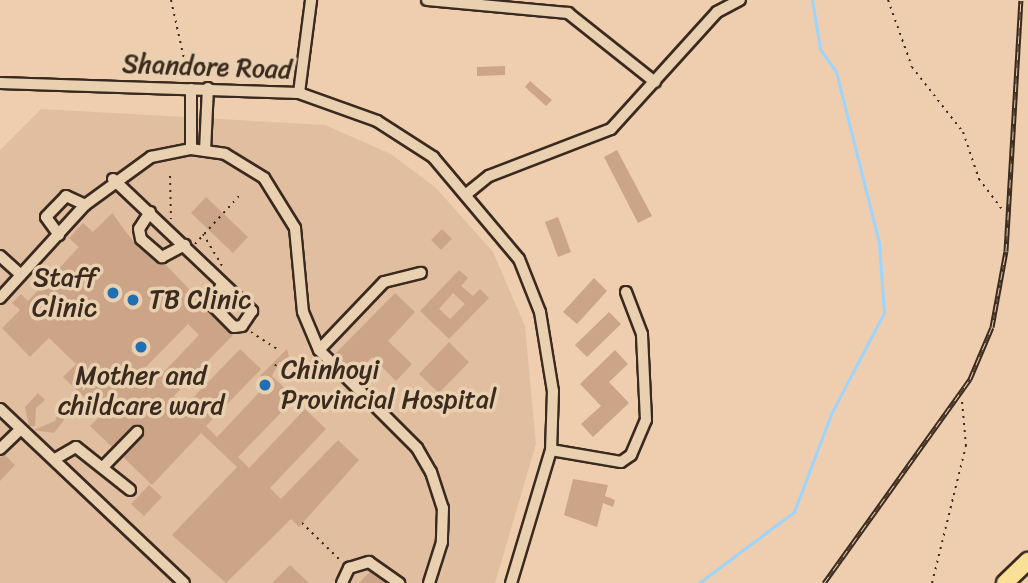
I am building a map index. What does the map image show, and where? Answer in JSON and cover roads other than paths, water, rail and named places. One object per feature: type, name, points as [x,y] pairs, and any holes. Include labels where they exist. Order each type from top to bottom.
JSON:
[{"type":"highway","points":[[1006,583],[1028,561]]},
{"type":"street","points":[[299,93],[311,0]]},
{"type":"street","points":[[427,0],[568,13],[654,82]]},
{"type":"street","points":[[469,192],[489,176],[611,129],[717,12],[740,0]]},
{"type":"street","name":"Shandore Road","points":[[0,83],[299,93],[377,121],[433,157],[469,192],[519,259],[540,312],[553,391],[551,450],[511,583]]},
{"type":"street","points":[[205,151],[208,88]]},
{"type":"street","points":[[191,89],[191,149]]},
{"type":"street","points":[[0,299],[85,205],[113,179],[151,157],[191,149],[225,154],[264,178],[295,228],[303,312],[319,350],[417,448],[431,472],[443,508],[442,542],[429,583]]},
{"type":"street","points":[[113,179],[189,242],[222,284],[252,311],[242,326],[234,327],[212,305],[222,284]]},
{"type":"street","points":[[59,235],[46,217],[66,196],[85,205]]},
{"type":"street","points":[[150,212],[139,229],[141,239],[162,257],[189,242]]},
{"type":"street","points":[[0,256],[22,275]]},
{"type":"street","points":[[319,350],[384,282],[421,273]]},
{"type":"street","points":[[551,450],[621,462],[631,455],[646,420],[642,334],[626,292]]},
{"type":"street","points":[[0,409],[184,583]]},
{"type":"street","points":[[0,449],[20,430]]},
{"type":"street","points":[[103,467],[137,432]]},
{"type":"street","points":[[55,459],[76,447],[130,490]]},
{"type":"street","points":[[342,583],[349,568],[369,562],[399,583]]},
{"type":"waterway","points":[[699,583],[794,512],[832,412],[884,313],[879,243],[836,72],[820,49],[812,0]]},
{"type":"railway","points":[[824,583],[970,379],[992,327],[1006,251],[1021,0]]},
{"type":"place","name":"Staff Clinic","points":[[113,293]]},
{"type":"place","name":"TB Clinic","points":[[133,300]]},
{"type":"place","name":"Mother and childcare ward","points":[[141,347]]},
{"type":"place","name":"Chinhoyi Provincial Hospital","points":[[265,385]]}]
